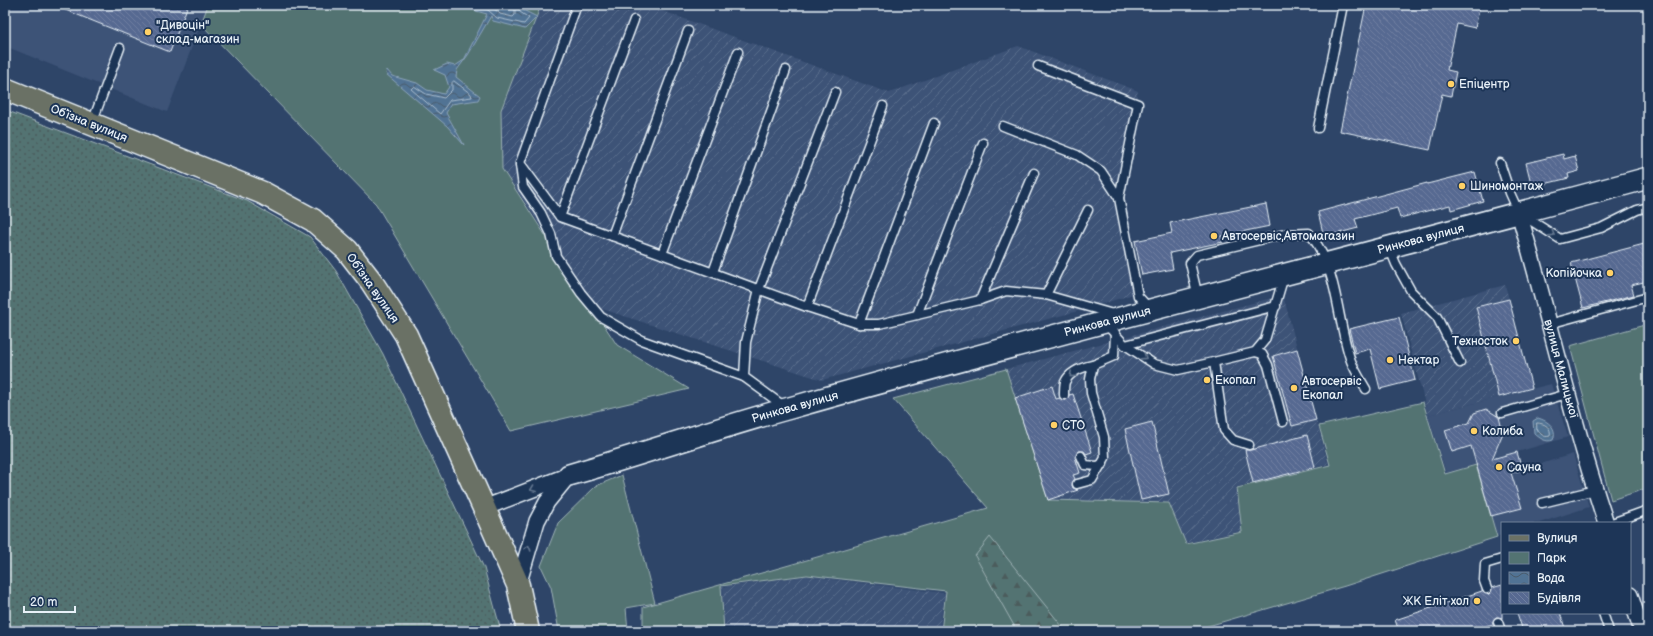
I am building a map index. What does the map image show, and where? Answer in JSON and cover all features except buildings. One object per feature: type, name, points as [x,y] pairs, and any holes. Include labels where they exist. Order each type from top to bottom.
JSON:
[{"type":"main road","name":"Обʼїзна вулиця","points":[[5,89],[263,193],[313,220],[347,250],[371,281],[406,335],[518,585],[528,631]]},
{"type":"main road","name":"Ринкова вулиця","points":[[570,475],[788,408],[1114,324],[1151,310],[1198,297],[1648,178]]},
{"type":"street","name":"вулиця Малицької","points":[[1519,213],[1567,394],[1606,522]]},
{"type":"street","name":"Ринкова вулиця","points":[[484,508],[570,475]]},
{"type":"street","points":[[518,585],[537,522],[547,502],[570,475]]},
{"type":"street","points":[[1631,598],[1642,631]]},
{"type":"lane","points":[[577,5],[520,163],[523,187],[541,213],[551,234],[556,256],[581,293],[601,316],[641,340],[744,377],[788,408]]},
{"type":"lane","points":[[1318,128],[1344,5]]},
{"type":"lane","points":[[560,217],[634,20]]},
{"type":"lane","points":[[612,236],[688,31]]},
{"type":"lane","points":[[92,124],[120,48]]},
{"type":"lane","points":[[662,254],[738,52]]},
{"type":"lane","points":[[1038,66],[1138,104],[1119,198],[1138,296],[1151,310]]},
{"type":"lane","points":[[713,272],[786,70]]},
{"type":"lane","points":[[744,377],[746,342],[759,289],[835,92]]},
{"type":"lane","points":[[807,306],[883,106]]},
{"type":"lane","points":[[860,324],[934,123]]},
{"type":"lane","points":[[1003,126],[1077,155],[1101,171],[1119,198]]},
{"type":"lane","points":[[917,315],[983,143]]},
{"type":"lane","points":[[520,163],[560,217],[860,324],[879,324],[980,300],[1006,290],[1046,294],[1114,324],[1125,345],[1154,364],[1178,370],[1255,352],[1262,354],[1268,365]]},
{"type":"lane","points":[[1500,163],[1510,193],[1519,213],[1560,239],[1602,228],[1637,210],[1648,207]]},
{"type":"lane","points":[[980,300],[1034,173]]},
{"type":"lane","points":[[1046,294],[1088,210]]},
{"type":"lane","points":[[1198,297],[1190,263],[1197,255],[1285,234],[1309,233],[1317,243],[1327,263],[1352,362],[1366,389]]},
{"type":"lane","points":[[1388,246],[1411,291],[1437,317],[1460,363]]},
{"type":"lane","points":[[1283,422],[1268,365],[1266,340],[1285,274]]},
{"type":"lane","points":[[1549,324],[1648,297]]},
{"type":"lane","points":[[1125,345],[1276,306]]},
{"type":"lane","points":[[1064,395],[1065,382],[1074,372],[1114,356],[1114,324]]},
{"type":"lane","points":[[1255,352],[1266,340]]},
{"type":"lane","points":[[1214,362],[1224,430],[1233,440],[1249,445]]},
{"type":"lane","points":[[1077,484],[1092,480],[1103,464],[1105,458],[1104,437],[1091,393],[1090,379],[1093,365]]},
{"type":"lane","points":[[1502,413],[1567,394]]},
{"type":"lane","points":[[1081,456],[1085,465],[1097,466],[1103,464]]},
{"type":"lane","points":[[1542,503],[1595,490]]},
{"type":"lane","points":[[1615,522],[1648,510]]},
{"type":"lane","points":[[1487,589],[1484,581],[1485,564],[1501,559]]},
{"type":"lane","points":[[1603,614],[1609,631]]},
{"type":"lane","points":[[1498,622],[1501,631]]},
{"type":"shaded area","points":[[8,5],[208,5],[167,112],[5,46],[5,11]]},
{"type":"shaded area","points":[[541,5],[646,5],[889,93],[1018,46],[1138,91],[1122,153],[1119,198],[1140,292],[1089,308],[822,380],[596,307],[502,169],[501,110]]},
{"type":"shaded area","points":[[1505,285],[1509,299],[1476,307],[1499,397],[1428,415],[1401,313]]},
{"type":"shaded area","points":[[1283,295],[1328,464],[1236,487],[1241,531],[1186,543],[1169,502],[1048,500],[1006,369]]},
{"type":"shaded area","points":[[1551,384],[1568,437],[1446,473],[1428,415]]},
{"type":"shaded area","points":[[1573,454],[1589,507],[1542,522],[1501,522],[1501,535],[1497,536],[1481,482]]},
{"type":"shaded area","points":[[806,576],[945,593],[939,631],[725,631],[722,587]]},
{"type":"green space","points":[[208,5],[541,5],[501,110],[502,169],[617,345],[689,389],[511,431],[376,204],[201,24]]},
{"type":"green space","points":[[5,110],[247,201],[310,237],[336,271],[383,354],[484,568],[501,631],[5,631]]},
{"type":"green space","points":[[1648,324],[1648,488],[1611,500],[1570,346]]},
{"type":"green space","points":[[1006,369],[1048,500],[1169,503],[1186,544],[1242,532],[1237,488],[1330,465],[1319,426],[1423,402],[1445,474],[1476,465],[1497,537],[1345,586],[1191,631],[941,631],[946,591],[807,575],[721,586],[724,631],[643,631],[643,607],[988,508],[893,399]]},
{"type":"green space","points":[[622,475],[655,603],[626,608],[628,631],[559,631],[551,587],[541,566],[558,523],[596,486]]},
{"type":"green space","points":[[990,537],[1066,631],[1017,631],[975,556]]},
{"type":"water","points":[[466,5],[525,5],[523,10],[537,17],[525,29],[493,21],[491,16],[468,55],[457,70],[456,77],[480,96],[478,100],[451,104],[446,113],[464,145],[447,126],[386,74],[387,70],[392,76],[417,83],[427,90],[444,94],[449,87],[445,75],[434,70],[447,64],[455,66],[464,60],[487,14],[476,11]]},
{"type":"water","points":[[1538,418],[1551,426],[1554,432],[1553,440],[1545,440],[1534,433],[1533,421]]},
{"type":"place","name":"\"Дивоцін\" склад-магазин","points":[[148,32]]},
{"type":"place","name":"Епіцентр","points":[[1451,84]]},
{"type":"place","name":"Шиномонтаж","points":[[1462,186]]},
{"type":"place","name":"Автосервіс,Автомагазин","points":[[1214,236]]},
{"type":"place","name":"Копійочка","points":[[1610,273]]},
{"type":"place","name":"Техносток","points":[[1516,341]]},
{"type":"place","name":"Нектар","points":[[1390,360]]},
{"type":"place","name":"Екопал","points":[[1207,380]]},
{"type":"place","name":"Автосервіс Екопал","points":[[1294,388]]},
{"type":"place","name":"СТО","points":[[1054,425]]},
{"type":"place","name":"Колиба","points":[[1474,431]]},
{"type":"place","name":"Сауна","points":[[1499,467]]},
{"type":"place","name":"ЖК Еліт хол","points":[[1477,601]]}]
